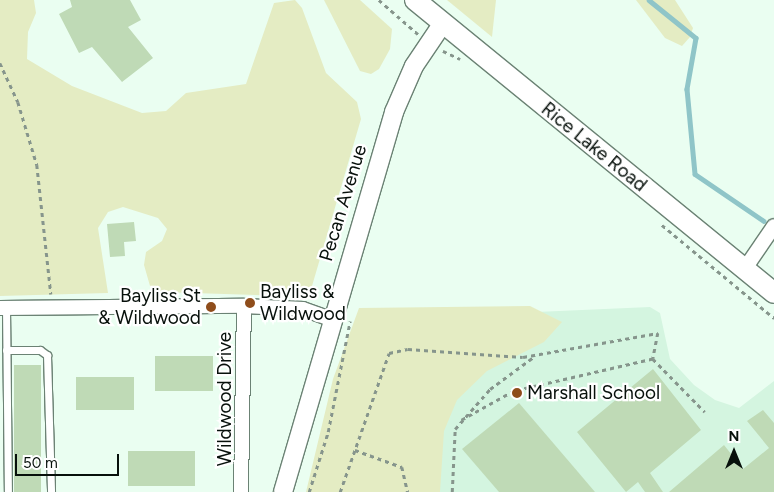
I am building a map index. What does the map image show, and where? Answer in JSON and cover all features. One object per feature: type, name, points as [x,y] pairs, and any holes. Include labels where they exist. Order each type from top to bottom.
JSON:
[{"type":"main road","name":"Rice Lake Road","points":[[415,0],[774,293]]},
{"type":"street","name":"Pecan Avenue","points":[[283,492],[332,311],[394,112],[414,66],[443,23]]},
{"type":"street","points":[[744,270],[774,226]]},
{"type":"street","points":[[3,308],[244,306],[332,311]]},
{"type":"street","name":"Wildwood Drive","points":[[241,492],[244,306]]},
{"type":"lane","points":[[3,308],[6,350],[8,492]]},
{"type":"lane","points":[[6,350],[40,350],[47,355],[51,492]]},
{"type":"path","points":[[380,0],[413,30]]},
{"type":"path","points":[[0,63],[18,102],[37,165],[51,266],[52,308]]},
{"type":"path","points":[[309,492],[350,333],[346,309],[332,311]]},
{"type":"path","points":[[340,492],[389,353],[408,349],[536,355],[652,331],[658,333],[659,342],[653,358]]},
{"type":"path","points":[[452,492],[456,429],[490,389],[536,355]]},
{"type":"path","points":[[653,358],[705,412]]},
{"type":"path","points":[[462,420],[514,391],[653,358]]},
{"type":"path","points":[[355,450],[402,468],[408,492]]},
{"type":"shaded area","points":[[0,0],[34,0],[36,13],[28,32],[27,59],[72,86],[142,113],[166,111],[186,93],[246,84],[274,3],[295,0],[302,8],[326,73],[357,102],[361,119],[312,286],[304,294],[288,296],[161,292],[150,286],[144,265],[146,252],[162,241],[167,229],[158,218],[123,207],[108,212],[98,228],[108,293],[0,296]]},
{"type":"shaded area","points":[[324,0],[360,0],[392,29],[390,49],[379,69],[371,74],[360,71]]},
{"type":"shaded area","points":[[447,0],[496,0],[492,37]]},
{"type":"shaded area","points":[[636,0],[675,0],[693,28],[690,37],[682,46],[665,38]]},
{"type":"shaded area","points":[[530,306],[562,322],[544,342],[487,371],[457,400],[444,431],[440,492],[306,492],[333,379],[359,308]]},
{"type":"shaded area","name":"Marshall School","points":[[650,307],[660,313],[670,359],[694,385],[715,400],[739,408],[774,381],[774,492],[306,492],[467,315]]},
{"type":"building","points":[[70,0],[130,0],[141,20],[128,27],[153,58],[122,82],[92,47],[79,53],[59,14],[72,7]]},
{"type":"building","points":[[134,222],[136,241],[124,242],[125,256],[110,257],[107,224]]},
{"type":"building","points":[[155,356],[213,356],[213,391],[155,391]]},
{"type":"building","points":[[14,365],[41,365],[41,492],[14,492]]},
{"type":"building","points":[[653,369],[701,430],[650,473],[663,492],[645,492],[638,482],[626,492],[577,432]]},
{"type":"building","points":[[76,377],[134,377],[134,410],[76,410]]},
{"type":"building","points":[[519,403],[595,492],[499,492],[462,449]]},
{"type":"building","points":[[763,410],[774,423],[774,492],[669,492],[724,445],[743,469],[769,448],[747,421]]},
{"type":"building","points":[[128,451],[195,451],[195,486],[128,486]]},
{"type":"waterway","points":[[649,0],[696,38],[687,89],[695,174],[764,221]]},
{"type":"place","name":"Bayliss & Wildwood","points":[[250,303]]},
{"type":"place","name":"Bayliss St & Wildwood","points":[[211,307]]},
{"type":"place","name":"Marshall School","points":[[517,393]]}]
